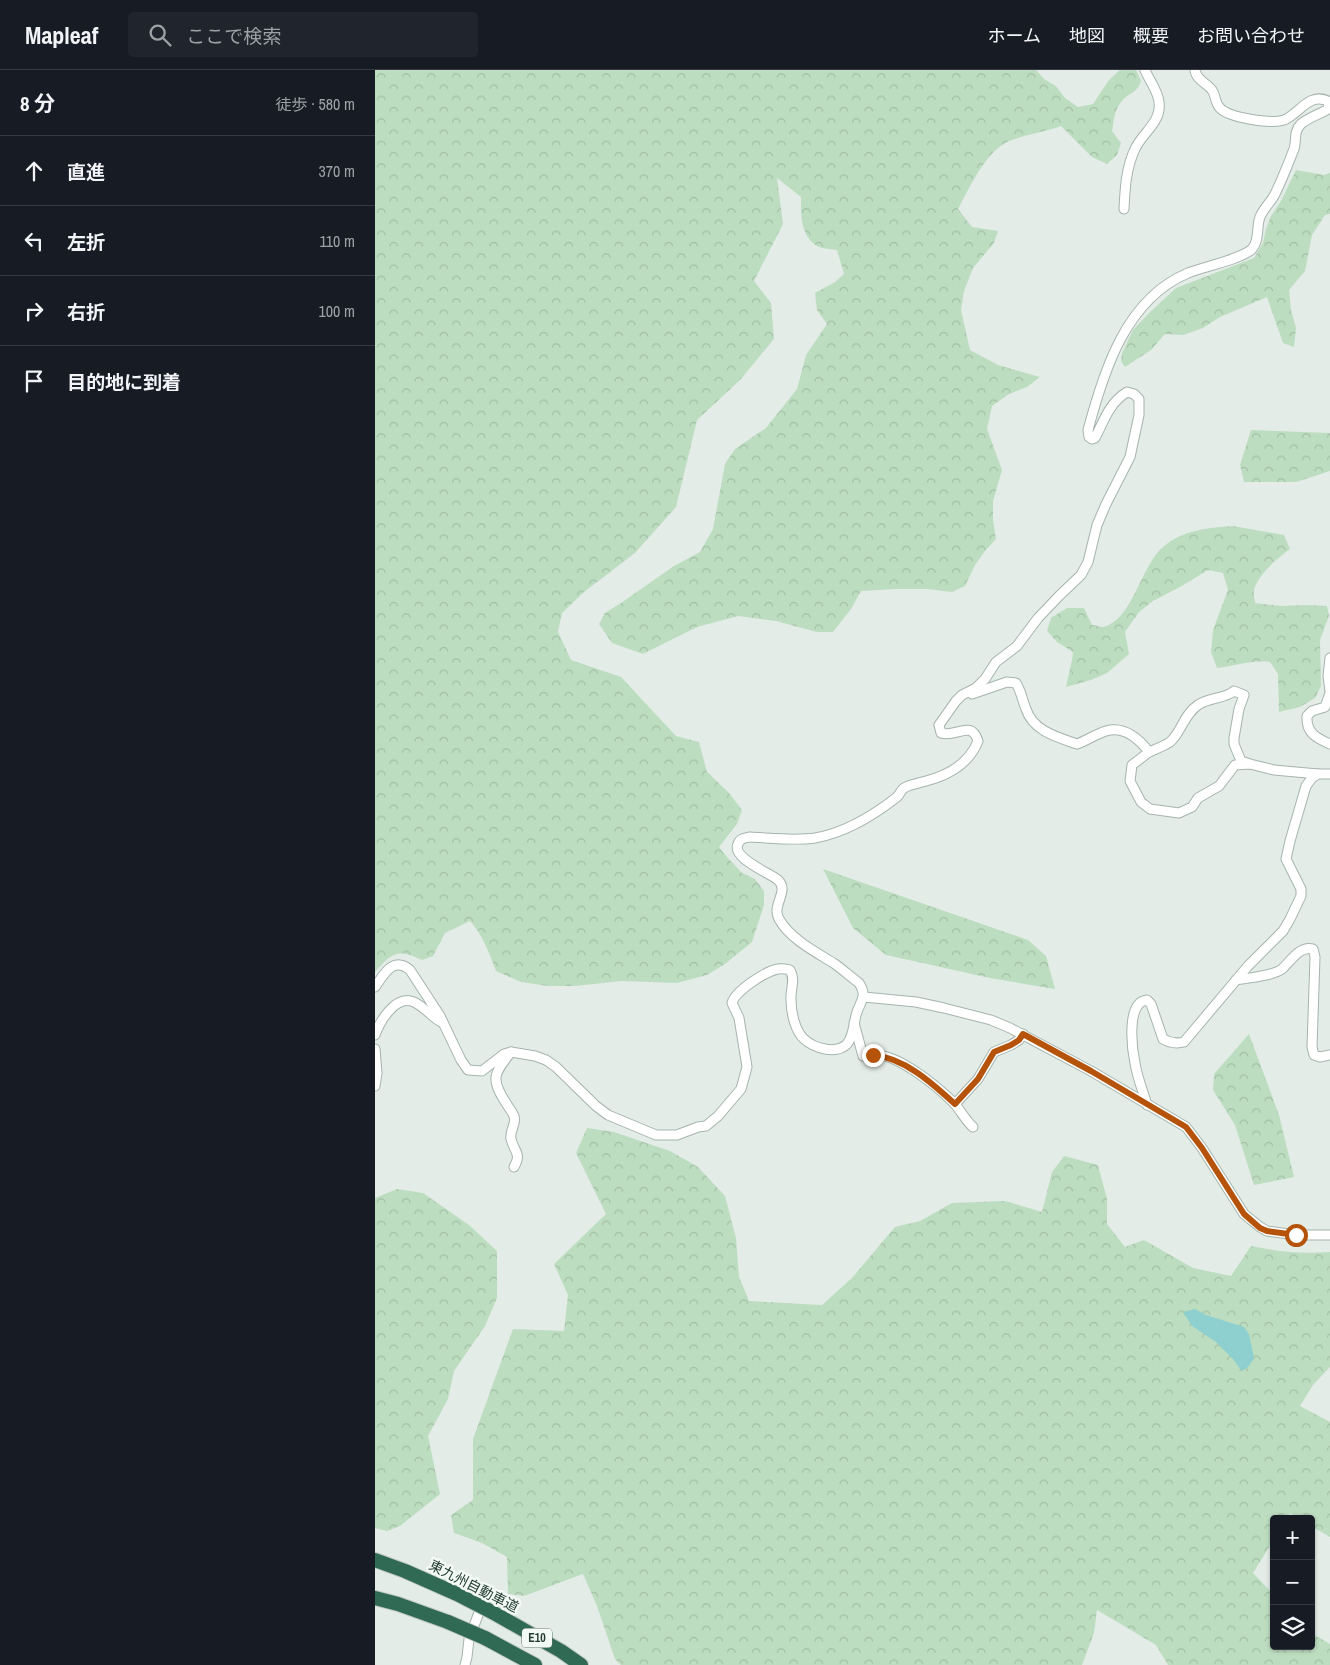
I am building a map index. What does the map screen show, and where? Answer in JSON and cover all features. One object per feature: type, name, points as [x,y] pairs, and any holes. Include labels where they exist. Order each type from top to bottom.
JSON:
[{"type":"highway","name":"東九州自動車道","points":[[375,1560],[457,1594],[492,1612],[581,1665]]},
{"type":"highway","name":"E10","points":[[375,1598],[448,1622],[485,1638],[535,1665]]},
{"type":"street","points":[[1124,209],[1126,177],[1135,147],[1147,133],[1159,110],[1159,100],[1145,70]]},
{"type":"street","points":[[375,986],[383,974],[390,968],[398,965],[405,966],[410,970],[443,1023],[468,1070],[482,1071],[504,1054],[511,1052],[527,1053],[546,1060],[556,1067],[596,1106],[607,1114],[656,1135],[671,1135],[706,1126],[718,1116],[741,1089],[747,1067],[739,1018],[732,1003],[736,995],[753,982],[776,969],[790,970],[793,975],[791,999],[794,1020],[803,1039],[827,1050],[837,1049],[846,1044],[864,997],[864,991],[859,983],[801,941],[783,924],[779,919],[776,906],[783,887],[778,881],[739,854],[738,842],[742,839],[750,838],[816,838],[835,832],[850,826],[874,812],[898,795],[904,788],[943,776],[954,770],[968,759],[979,741],[972,731],[966,730],[947,735],[941,733],[939,725],[961,695],[976,688],[985,679],[996,662],[1017,646],[1038,618],[1081,575],[1088,562],[1100,518],[1130,457],[1139,415],[1139,400],[1134,394],[1127,392],[1111,405],[1095,438],[1089,437],[1088,430],[1108,363],[1125,330],[1150,299],[1180,276],[1242,255],[1252,249],[1257,239],[1260,216],[1275,194],[1295,147],[1296,131],[1302,123],[1330,108],[1327,101],[1319,98],[1307,102],[1286,119],[1265,121],[1244,118],[1222,110],[1219,107],[1215,94],[1198,78],[1195,70]]},
{"type":"street","points":[[1330,658],[1328,676],[1330,692],[1325,707],[1312,711],[1307,716],[1306,724],[1309,730],[1330,744]]},
{"type":"street","points":[[961,695],[977,693],[1007,682],[1016,683],[1021,690],[1031,720],[1053,735],[1077,744],[1106,731],[1124,731],[1141,741],[1149,752]]},
{"type":"street","points":[[1250,764],[1235,765],[1219,786],[1198,798],[1191,807],[1179,813],[1150,808],[1141,802],[1130,781],[1132,765],[1149,752],[1170,742],[1196,706],[1217,696],[1229,695],[1234,691],[1244,695],[1239,710],[1234,744],[1241,761],[1273,770],[1330,774]]},
{"type":"street","points":[[1147,1105],[1135,1064],[1133,1048],[1132,1023],[1135,1009],[1143,1000],[1147,1000],[1151,1004],[1163,1039],[1176,1044],[1184,1042],[1247,966],[1283,931],[1301,896],[1301,889],[1286,859],[1290,841],[1306,786],[1318,774]]},
{"type":"street","points":[[1236,980],[1280,971],[1304,949],[1313,949],[1315,957],[1312,1047],[1314,1055],[1320,1057],[1330,1055]]},
{"type":"street","points":[[864,997],[915,1002],[944,1008],[991,1020],[1023,1034],[1091,1071],[1186,1127],[1202,1148],[1238,1206],[1260,1228],[1267,1231],[1296,1235],[1330,1235]]},
{"type":"street","points":[[375,1035],[385,1017],[401,1001],[412,1001],[436,1020],[443,1023]]},
{"type":"street","points":[[854,1022],[863,1056],[869,1058],[873,1055],[883,1056],[898,1061],[925,1078],[955,1104],[973,1127]]},
{"type":"street","points":[[955,1104],[978,1079],[994,1052],[1011,1045],[1019,1040],[1023,1034]]},
{"type":"street","points":[[375,1049],[377,1078],[375,1086]]},
{"type":"street","points":[[511,1052],[497,1073],[495,1084],[515,1120],[511,1138],[517,1152],[517,1160],[513,1167]]},
{"type":"street","points":[[465,1665],[469,1639],[486,1594]]},
{"type":"green space","points":[[375,70],[1036,70],[1044,79],[1056,86],[1065,98],[1078,107],[1093,104],[1109,80],[1120,70],[1136,70],[1141,81],[1137,89],[1125,98],[1117,108],[1112,131],[1121,143],[1117,155],[1107,164],[1092,157],[1061,126],[1018,138],[1003,144],[987,160],[958,209],[972,227],[998,231],[994,243],[973,268],[964,291],[961,310],[970,350],[998,365],[1040,377],[1027,387],[1009,394],[992,406],[987,429],[1002,470],[993,501],[996,539],[975,565],[965,586],[952,592],[927,589],[861,591],[851,609],[833,632],[817,632],[776,621],[738,616],[697,627],[643,654],[612,643],[599,624],[605,613],[674,566],[700,552],[713,529],[725,464],[735,449],[766,428],[797,389],[806,355],[827,324],[817,310],[815,293],[835,282],[844,274],[837,250],[819,247],[811,241],[804,230],[801,197],[777,178],[783,224],[754,281],[771,303],[774,339],[740,380],[697,420],[676,507],[635,553],[584,592],[562,613],[558,632],[571,660],[621,677],[676,736],[699,742],[707,772],[729,793],[742,810],[737,824],[719,847],[742,873],[755,879],[764,891],[764,905],[752,942],[725,964],[707,975],[677,983],[621,981],[575,986],[548,986],[521,982],[496,971],[482,938],[470,921],[445,933],[433,956],[422,960],[407,954],[395,954],[386,960],[375,972]]},
{"type":"green space","points":[[1296,170],[1324,175],[1330,173],[1330,214],[1325,215],[1312,235],[1305,271],[1289,290],[1291,310],[1296,328],[1294,347],[1283,343],[1267,297],[1220,317],[1203,328],[1183,335],[1165,334],[1151,350],[1125,367],[1121,361],[1122,353],[1133,330],[1176,288],[1254,258],[1263,243],[1271,216],[1281,201]]},
{"type":"green space","points":[[1251,430],[1330,433],[1330,471],[1296,482],[1244,482],[1240,465]]},
{"type":"green space","points":[[1233,526],[1284,535],[1290,549],[1274,562],[1259,579],[1254,592],[1255,603],[1280,606],[1327,606],[1329,616],[1320,640],[1321,686],[1315,698],[1300,707],[1279,712],[1278,674],[1270,662],[1250,662],[1217,668],[1211,652],[1213,630],[1228,590],[1223,573],[1208,570],[1153,601],[1139,612],[1125,632],[1129,654],[1107,673],[1066,687],[1073,652],[1057,642],[1047,631],[1051,618],[1067,608],[1084,608],[1092,625],[1103,627],[1113,623],[1128,606],[1152,560],[1167,544],[1193,531]]},
{"type":"green space","points":[[823,869],[1028,940],[1046,956],[1055,989],[990,978],[886,955],[853,928]]},
{"type":"green space","points":[[1249,1034],[1279,1115],[1294,1177],[1254,1185],[1235,1125],[1213,1090],[1214,1074]]},
{"type":"green space","points":[[587,1128],[614,1132],[670,1151],[698,1167],[725,1196],[736,1238],[739,1277],[749,1301],[822,1305],[852,1278],[895,1227],[920,1221],[952,1203],[1005,1201],[1042,1212],[1052,1172],[1064,1156],[1098,1165],[1107,1199],[1107,1224],[1125,1247],[1144,1240],[1193,1268],[1231,1276],[1251,1246],[1290,1252],[1330,1252],[1330,1367],[1313,1385],[1300,1406],[1330,1422],[1330,1537],[1315,1528],[1315,1515],[1293,1515],[1290,1513],[1289,1515],[1270,1515],[1270,1545],[1253,1573],[1270,1591],[1270,1650],[1315,1650],[1315,1635],[1330,1644],[1330,1665],[1168,1665],[1156,1645],[1097,1610],[1094,1633],[1082,1665],[621,1665],[615,1659],[597,1606],[583,1574],[524,1596],[508,1594],[507,1557],[482,1543],[454,1533],[451,1515],[473,1500],[473,1439],[513,1329],[564,1331],[568,1295],[554,1264],[606,1214],[576,1153]]},
{"type":"green space","points":[[397,1189],[423,1193],[469,1225],[497,1251],[497,1298],[485,1326],[454,1371],[448,1399],[428,1436],[440,1494],[400,1526],[387,1531],[375,1528],[375,1198]]},
{"type":"water","points":[[1195,1309],[1206,1315],[1244,1327],[1249,1334],[1254,1358],[1248,1367],[1242,1371],[1216,1342],[1192,1326],[1183,1312]]},
{"type":"route","points":[[873,1055],[898,1061],[925,1078],[955,1104],[978,1079],[994,1052],[1011,1045],[1019,1040],[1023,1034],[1091,1071],[1186,1127],[1202,1148],[1244,1214],[1260,1228],[1267,1231],[1296,1235]]}]
